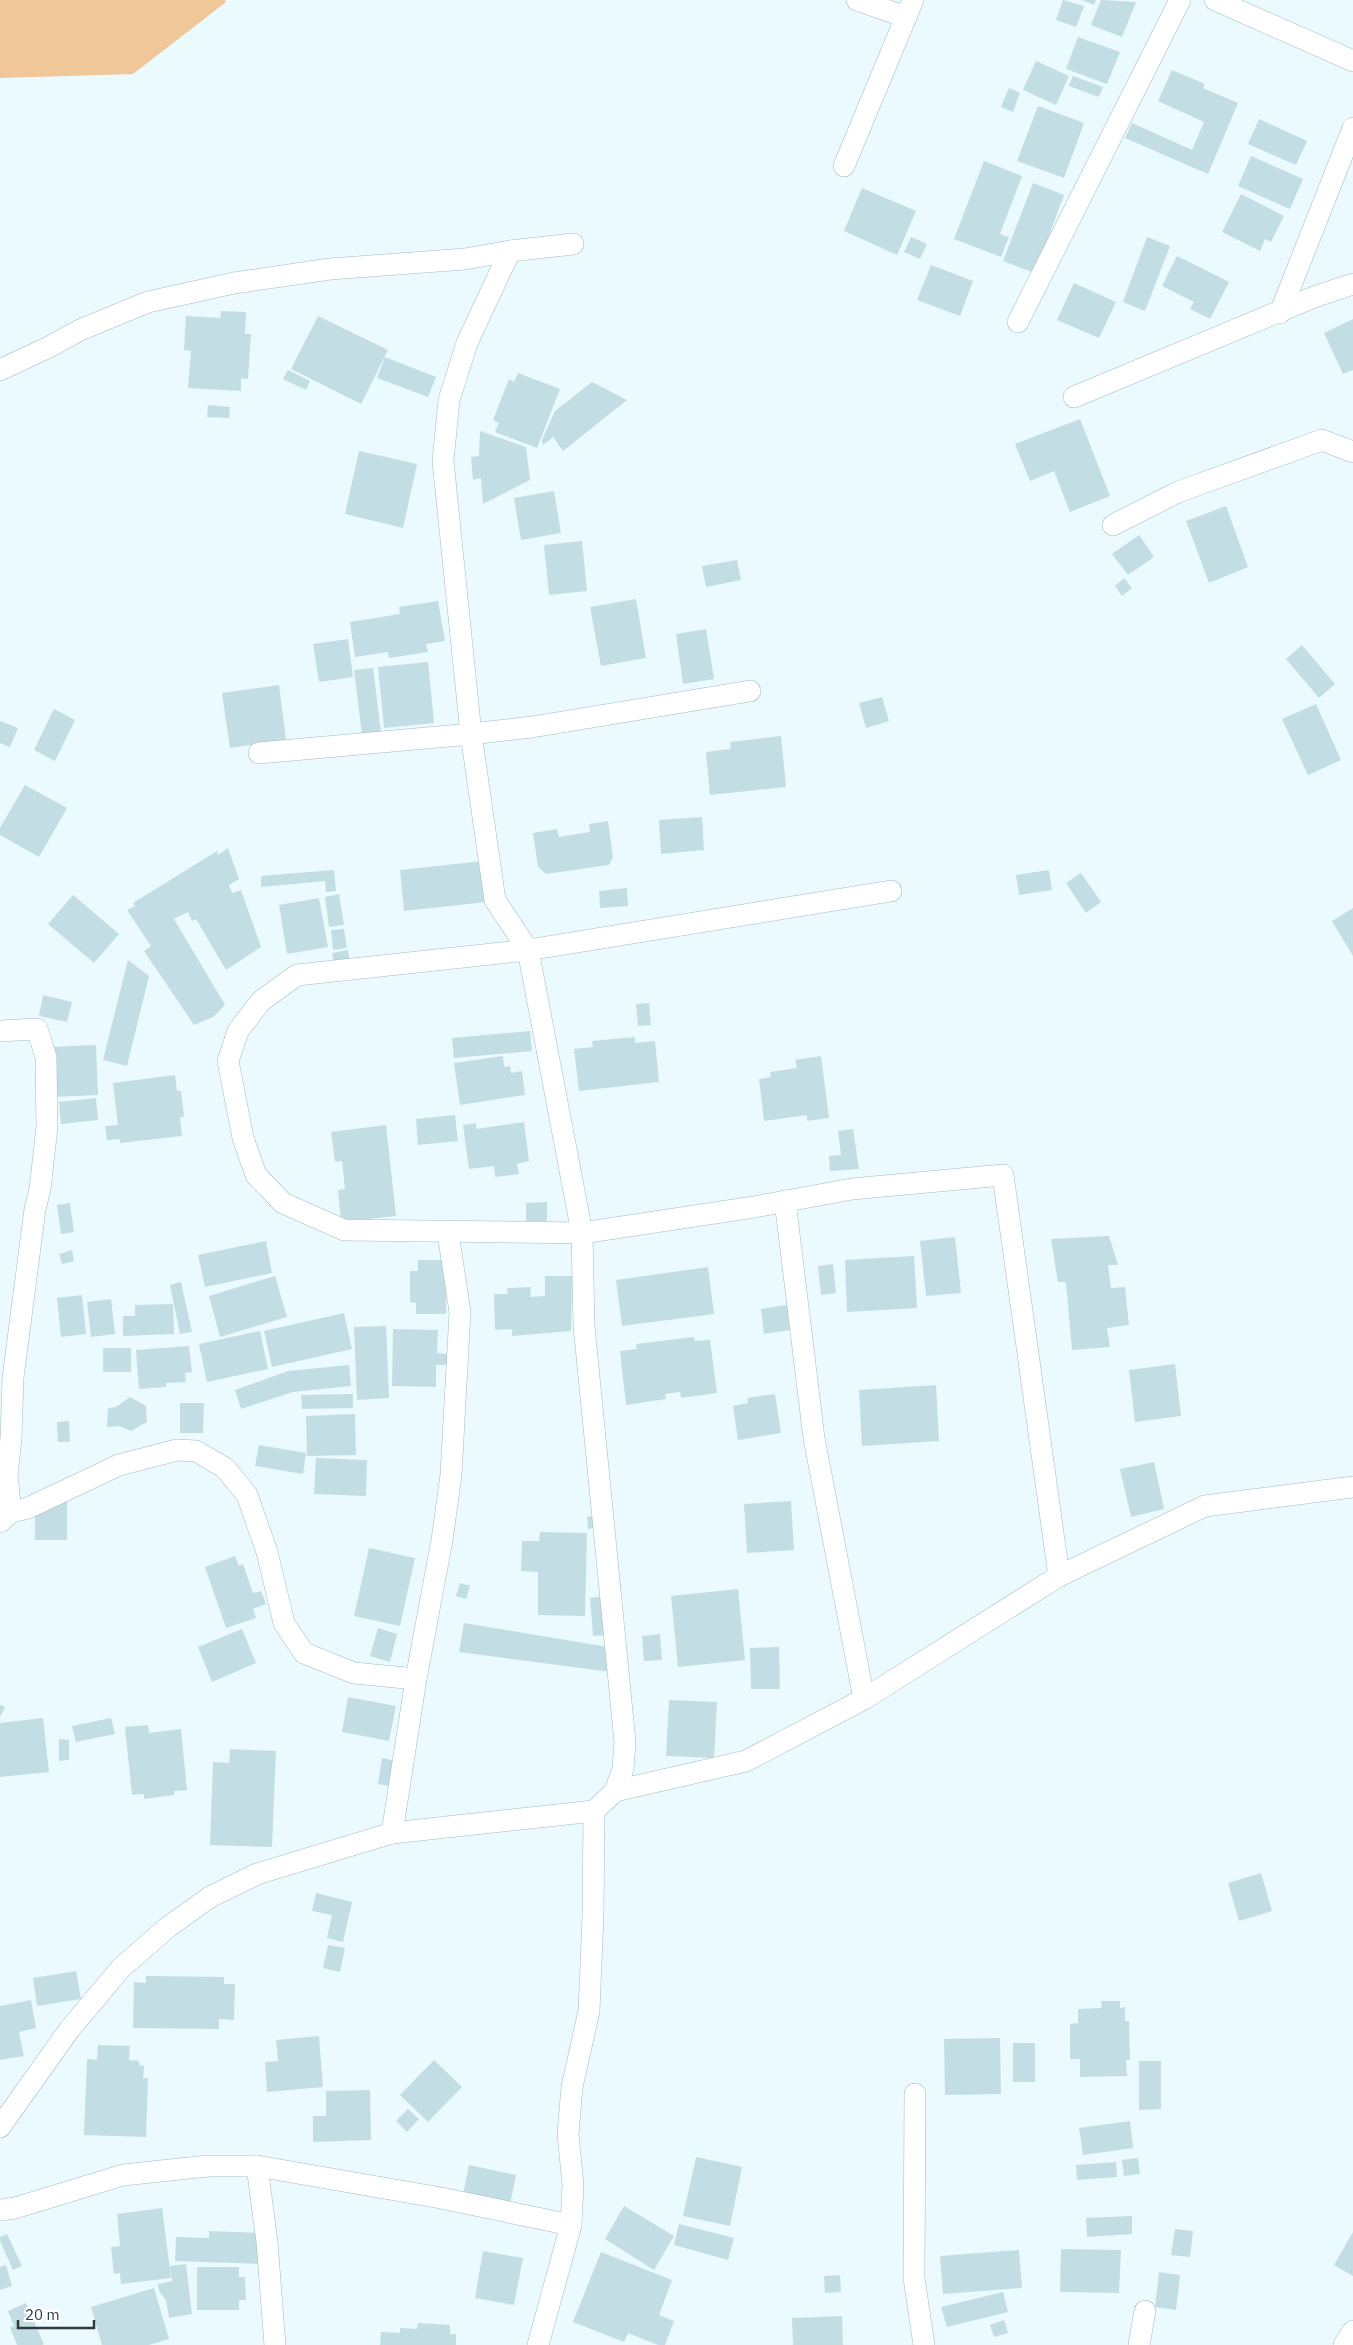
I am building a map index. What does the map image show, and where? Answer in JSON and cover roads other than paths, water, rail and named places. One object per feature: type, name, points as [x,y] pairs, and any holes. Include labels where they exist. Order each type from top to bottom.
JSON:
[{"type":"street","points":[[844,166],[910,8],[857,0]]},
{"type":"street","points":[[1018,322],[1180,0]]},
{"type":"street","points":[[1215,0],[1353,61]]},
{"type":"street","points":[[1280,313],[1353,128]]},
{"type":"street","points":[[0,370],[80,330],[148,302],[234,284],[330,269],[455,260],[510,251],[573,244]]},
{"type":"street","points":[[0,2127],[69,2030],[121,1968],[168,1927],[210,1897],[257,1874],[392,1833],[594,1811],[615,1791],[623,1769],[625,1742],[584,1326],[582,1234],[528,950],[495,900],[470,734],[443,461],[448,400],[467,343],[510,251]]},
{"type":"street","points":[[1074,397],[1280,313],[1314,297],[1353,284]]},
{"type":"street","points":[[1113,525],[1178,492],[1322,440],[1353,452]]},
{"type":"street","points":[[259,753],[532,727],[750,691]]},
{"type":"street","points":[[891,891],[528,950],[297,975],[261,1001],[238,1031],[228,1061],[243,1138],[256,1175],[283,1203],[344,1230],[582,1234],[852,1189],[1003,1174],[1059,1576]]},
{"type":"street","points":[[0,1031],[37,1029],[46,1057],[45,1145],[13,1378],[5,1517],[119,1466],[177,1450],[196,1451],[225,1468],[247,1495],[267,1552],[284,1623],[304,1653],[354,1673],[416,1679]]},
{"type":"street","points":[[785,1201],[814,1438],[864,1698]]},
{"type":"street","points":[[392,1833],[416,1679],[442,1540],[451,1474],[460,1312],[448,1233]]},
{"type":"street","points":[[615,1791],[746,1761],[864,1698],[1059,1576],[1205,1506],[1353,1487]]},
{"type":"street","points":[[538,2345],[571,2225],[573,2185],[568,2134],[572,2087],[588,2011],[593,1916],[594,1811]]},
{"type":"street","points":[[915,2094],[914,2278],[924,2345]]},
{"type":"street","points":[[0,2210],[15,2208],[123,2175],[208,2166],[256,2166],[440,2198],[571,2225]]},
{"type":"street","points":[[256,2166],[267,2242],[275,2345]]},
{"type":"street","points":[[1139,2345],[1145,2311]]},
{"type":"street","points":[[1344,2345],[1353,2331]]}]
